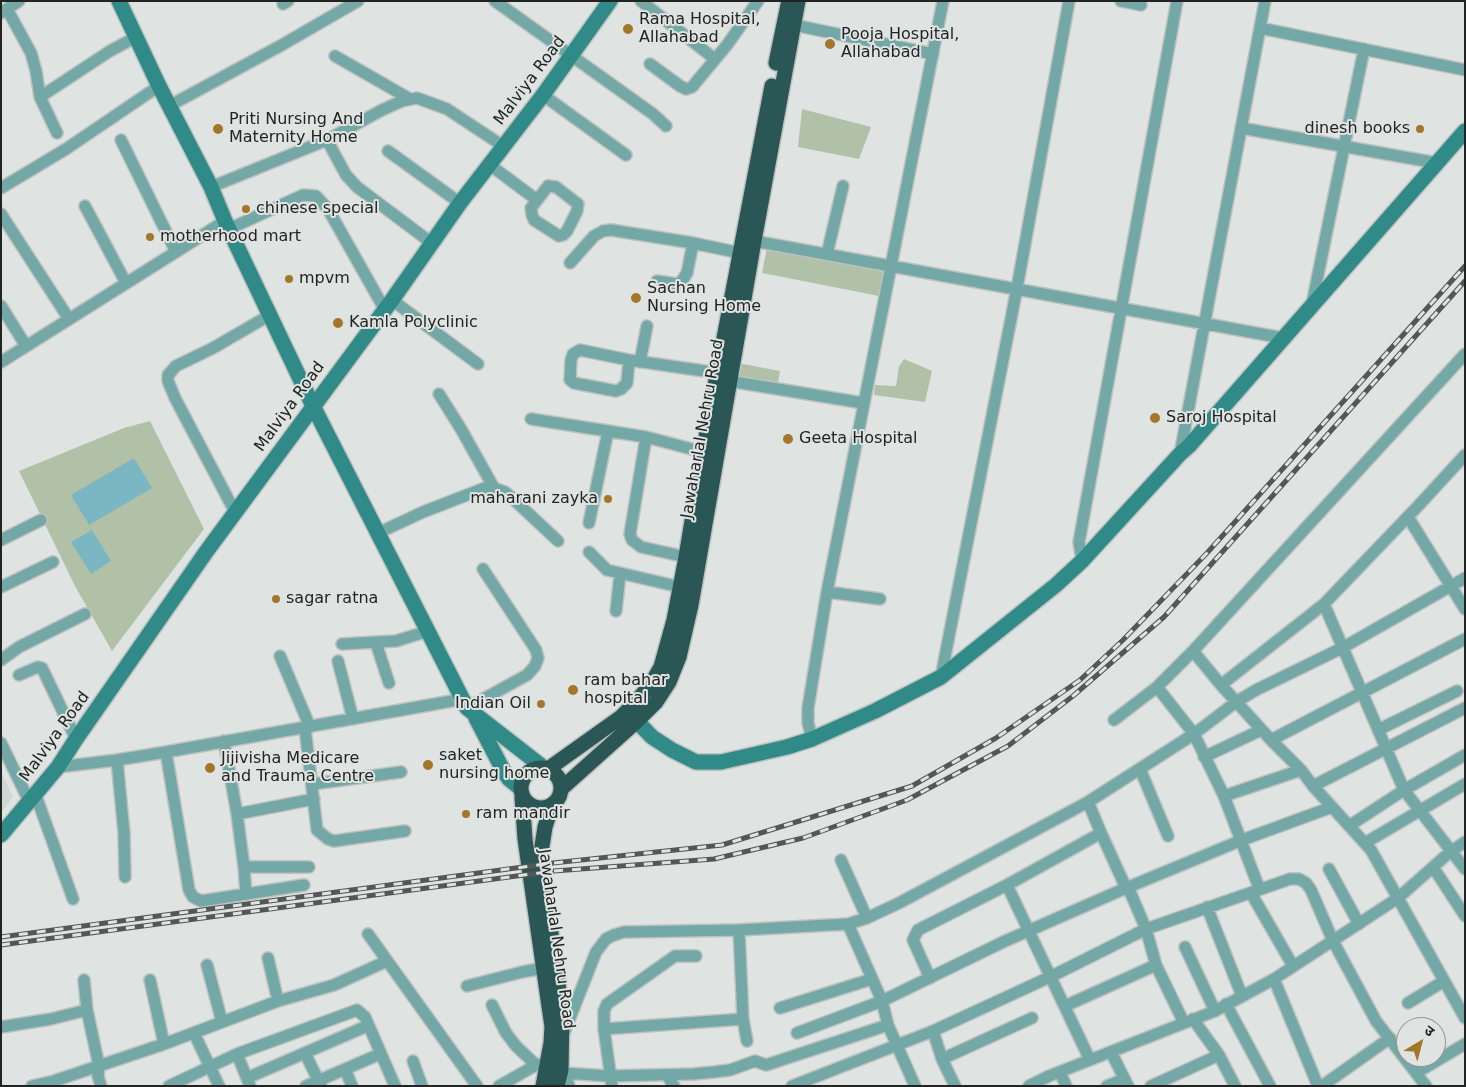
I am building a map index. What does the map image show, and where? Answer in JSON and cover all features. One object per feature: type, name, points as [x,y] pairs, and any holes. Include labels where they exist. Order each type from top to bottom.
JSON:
[{"type":"highway","name":"Jawaharlal Nehru Road","points":[[553,1071],[552,1027],[525,839],[521,792],[523,778],[530,771],[539,768],[546,769],[597,736],[656,702],[666,687],[674,669],[684,638],[691,605],[740,253],[789,1]]},
{"type":"highway","name":"Jawaharlal Nehru Road","points":[[543,1086],[553,1071],[562,1040],[562,1012],[542,869],[542,846],[545,827],[552,805],[558,798],[561,789],[632,716],[661,667],[674,620],[703,452],[723,377],[754,241],[798,1]]},
{"type":"highway","points":[[546,769],[559,779],[561,789]]},
{"type":"highway","points":[[521,792],[533,807],[543,808],[552,805]]},
{"type":"street","points":[[19,1],[4,11],[31,53],[40,98],[57,133]]},
{"type":"street","points":[[119,1],[159,86],[211,187],[227,225],[313,406],[468,707],[503,770],[521,792]]},
{"type":"street","points":[[169,106],[358,1]]},
{"type":"street","points":[[495,1],[666,126]]},
{"type":"street","name":"Malviya Road","points":[[1,835],[58,767],[235,512],[389,305],[460,203],[543,94],[610,1]]},
{"type":"street","points":[[641,1],[711,56]]},
{"type":"street","points":[[650,64],[680,86],[686,89],[692,87],[727,45],[758,1]]},
{"type":"street","points":[[812,739],[808,723],[808,708],[827,592],[943,1]]},
{"type":"street","points":[[941,677],[1017,288],[1069,1]]},
{"type":"street","points":[[1121,1],[1141,5]]},
{"type":"street","points":[[1082,561],[1079,542],[1177,1]]},
{"type":"street","points":[[1180,454],[1203,323],[1265,1]]},
{"type":"street","points":[[794,25],[933,54]]},
{"type":"street","points":[[1260,28],[1465,70]]},
{"type":"street","points":[[40,98],[110,51],[136,37]]},
{"type":"street","points":[[1312,306],[1364,49]]},
{"type":"street","points":[[335,56],[410,99]]},
{"type":"street","points":[[1,188],[66,149],[159,86]]},
{"type":"street","points":[[543,94],[626,155]]},
{"type":"street","points":[[211,187],[328,140],[382,110],[402,101],[416,98],[447,109],[503,146]]},
{"type":"street","points":[[1241,128],[1437,163]]},
{"type":"street","points":[[632,716],[652,737],[672,750],[696,762],[722,762],[787,747],[812,739],[875,711],[941,677],[1056,585],[1082,561],[1189,446],[1465,131]]},
{"type":"street","points":[[120,140],[176,252]]},
{"type":"street","points":[[328,140],[346,175],[357,187],[433,244]]},
{"type":"street","points":[[388,151],[460,203]]},
{"type":"street","points":[[490,165],[537,200]]},
{"type":"street","points":[[548,186],[552,186],[578,204],[577,211],[563,235],[559,236],[534,220],[531,211],[537,200],[548,186]]},
{"type":"street","points":[[827,254],[843,186]]},
{"type":"street","points":[[1,362],[176,252],[227,225],[303,195],[316,196],[328,209],[389,305],[478,364]]},
{"type":"street","points":[[85,206],[126,283]]},
{"type":"street","points":[[1,214],[69,319]]},
{"type":"street","points":[[570,263],[594,236],[603,231],[610,230],[693,243],[740,253]]},
{"type":"street","points":[[754,241],[1283,338]]},
{"type":"street","points":[[657,281],[677,284],[682,281],[687,273],[693,243]]},
{"type":"street","points":[[1,306],[26,346]]},
{"type":"street","points":[[235,512],[175,398],[168,381],[168,375],[176,366],[213,348],[270,315]]},
{"type":"street","points":[[647,326],[635,361],[627,383],[621,389],[616,390],[574,383],[570,380],[573,354],[580,350],[635,361],[863,403]]},
{"type":"street","points":[[1114,720],[1157,687],[1193,651],[1462,362]]},
{"type":"street","points":[[439,394],[462,429],[494,488]]},
{"type":"street","points":[[531,419],[646,437],[703,452]]},
{"type":"street","points":[[588,523],[608,431]]},
{"type":"street","points":[[646,437],[630,534],[632,540],[641,548],[686,557]]},
{"type":"street","points":[[1221,685],[1324,604],[1465,455]]},
{"type":"street","points":[[378,533],[423,512],[486,488],[494,488],[505,492],[558,541]]},
{"type":"street","points":[[1408,517],[1465,609]]},
{"type":"street","points":[[1,540],[41,520]]},
{"type":"street","points":[[589,552],[607,570],[680,587]]},
{"type":"street","points":[[1,587],[53,562]]},
{"type":"street","points":[[58,767],[117,760],[353,719],[468,707],[527,675],[536,666],[538,658],[536,650],[483,569]]},
{"type":"street","points":[[616,611],[620,574]]},
{"type":"street","points":[[562,1040],[596,952],[606,939],[624,932],[739,930],[848,924],[867,918],[899,903],[1088,802],[1194,734],[1236,702],[1256,690],[1342,648],[1465,578]]},
{"type":"street","points":[[827,592],[880,599]]},
{"type":"street","points":[[1324,604],[1404,790],[1465,869]]},
{"type":"street","points":[[1,660],[19,647],[85,614]]},
{"type":"street","points":[[342,644],[396,641],[428,631]]},
{"type":"street","points":[[1271,740],[1465,639]]},
{"type":"street","points":[[376,643],[389,683]]},
{"type":"street","points":[[1193,651],[1261,730],[1301,770],[1313,786],[1371,850],[1465,1018]]},
{"type":"street","points":[[280,656],[308,727],[318,830],[328,839],[334,841],[405,831]]},
{"type":"street","points":[[338,661],[353,719]]},
{"type":"street","points":[[19,675],[38,667],[42,668],[76,739]]},
{"type":"street","points":[[1157,687],[1194,734],[1224,796],[1242,840],[1255,890],[1293,966]]},
{"type":"street","points":[[1378,730],[1457,691]]},
{"type":"street","points":[[468,707],[546,769]]},
{"type":"street","points":[[1313,786],[1465,708]]},
{"type":"street","points":[[1204,757],[1261,730]]},
{"type":"street","points":[[224,741],[244,867],[246,894]]},
{"type":"street","points":[[1,743],[32,797],[73,899]]},
{"type":"street","points":[[166,752],[189,890],[193,897],[201,901],[304,885]]},
{"type":"street","points":[[1349,826],[1404,790],[1465,755]]},
{"type":"street","points":[[117,760],[124,833],[125,878]]},
{"type":"street","points":[[1140,769],[1168,836]]},
{"type":"street","points":[[1224,796],[1301,770]]},
{"type":"street","points":[[313,784],[400,772]]},
{"type":"street","points":[[1365,843],[1465,784]]},
{"type":"street","points":[[236,814],[314,799]]},
{"type":"street","points":[[1088,802],[1100,833],[1126,888],[1131,894],[1146,929],[1156,965],[1188,1021],[1219,1055],[1231,1084]]},
{"type":"street","points":[[798,1033],[882,1001],[1028,931],[1126,888],[1242,840],[1332,807]]},
{"type":"street","points":[[930,978],[913,940],[918,930],[1007,885],[1100,833]]},
{"type":"street","points":[[1029,1086],[1215,1011],[1274,979],[1398,898],[1450,852],[1465,842]]},
{"type":"street","points":[[841,860],[867,918]]},
{"type":"street","points":[[244,867],[309,867]]},
{"type":"street","points":[[1433,867],[1465,916]]},
{"type":"street","points":[[1329,869],[1359,924]]},
{"type":"street","points":[[792,1086],[933,1031],[1052,976],[1146,929],[1290,879],[1299,879],[1306,883],[1311,890],[1333,941],[1376,1021],[1426,1086]]},
{"type":"street","points":[[1007,885],[1028,931],[1052,976],[1090,1060]]},
{"type":"street","points":[[1207,907],[1242,996]]},
{"type":"street","points":[[848,924],[882,1001],[888,1025],[915,1086]]},
{"type":"street","points":[[739,930],[747,1041]]},
{"type":"street","points":[[368,934],[477,1086]]},
{"type":"street","points":[[1186,947],[1215,1011]]},
{"type":"street","points":[[610,1081],[604,1028],[604,1011],[607,1004],[675,956],[696,956]]},
{"type":"street","points":[[268,958],[278,1001]]},
{"type":"street","points":[[32,1086],[66,1082],[99,1066],[164,1044],[278,1001],[334,985],[387,961]]},
{"type":"street","points":[[208,964],[222,1022]]},
{"type":"street","points":[[1065,1006],[1156,965]]},
{"type":"street","points":[[467,986],[544,968]]},
{"type":"street","points":[[780,1008],[872,979]]},
{"type":"street","points":[[1274,979],[1320,1086],[1390,1038]]},
{"type":"street","points":[[84,980],[87,1010],[99,1066],[98,1076],[101,1086]]},
{"type":"street","points":[[150,980],[164,1044]]},
{"type":"street","points":[[1408,1003],[1444,982]]},
{"type":"street","points":[[1226,1004],[1270,1086]]},
{"type":"street","points":[[492,1005],[506,1033],[516,1046],[553,1071],[569,1086]]},
{"type":"street","points":[[1,1027],[50,1019],[87,1010]]},
{"type":"street","points":[[172,1085],[237,1054],[357,1010],[361,1012],[368,1026],[391,1084]]},
{"type":"street","points":[[942,1059],[1032,1018]]},
{"type":"street","points":[[604,1028],[744,1019]]},
{"type":"street","points":[[499,1086],[553,1071],[610,1081],[642,1080],[667,1075],[730,1070],[756,1061],[766,1065],[888,1025]]},
{"type":"street","points":[[237,1054],[249,1082],[308,1052],[368,1026]]},
{"type":"street","points":[[303,1031],[308,1052],[320,1083]]},
{"type":"street","points":[[933,1031],[942,1059],[955,1086]]},
{"type":"street","points":[[194,1033],[219,1086]]},
{"type":"street","points":[[1416,1072],[1465,1044]]},
{"type":"street","points":[[1107,1086],[1126,1082],[1111,1052]]},
{"type":"street","points":[[306,1086],[320,1083],[380,1054]]},
{"type":"street","points":[[1151,1086],[1219,1055]]},
{"type":"street","points":[[412,1061],[422,1086]]},
{"type":"street","points":[[346,1069],[352,1086]]},
{"type":"street","points":[[1060,1072],[1066,1086]]},
{"type":"street","points":[[667,1075],[674,1086]]},
{"type":"shaded area","points":[[1,772],[13,797],[1,813]]},
{"type":"green space","points":[[802,109],[871,127],[859,159],[798,147]]},
{"type":"green space","points":[[768,243],[885,267],[879,296],[762,273]]},
{"type":"green space","points":[[904,359],[932,371],[925,402],[874,395],[875,385],[896,386],[899,366]]},
{"type":"green space","points":[[738,363],[780,371],[777,388],[735,380]]},
{"type":"green space","points":[[150,421],[204,529],[112,651],[75,586],[19,471],[124,428]]},
{"type":"water","points":[[134,458],[152,488],[89,525],[71,495]]},
{"type":"water","points":[[92,530],[111,561],[91,574],[71,542]]},
{"type":"railway","points":[[1,937],[553,863],[722,845],[912,786],[996,738],[1080,680],[1123,640],[1207,553],[1465,266]]},
{"type":"railway","points":[[1,945],[554,871],[714,859],[803,838],[907,800],[1008,746],[1073,696],[1164,617],[1465,281]]},
{"type":"place","name":"Rama Hospital, Allahabad","points":[[628,29]]},
{"type":"place","name":"Pooja Hospital, Allahabad","points":[[830,44]]},
{"type":"place","name":"Priti Nursing And Maternity Home","points":[[218,129]]},
{"type":"place","name":"dinesh books","points":[[1420,129]]},
{"type":"place","name":"chinese special","points":[[246,209]]},
{"type":"place","name":"motherhood mart","points":[[150,237]]},
{"type":"place","name":"mpvm","points":[[289,279]]},
{"type":"place","name":"Sachan Nursing Home","points":[[636,298]]},
{"type":"place","name":"Kamla Polyclinic","points":[[338,323]]},
{"type":"place","name":"Saroj Hospital","points":[[1155,418]]},
{"type":"place","name":"Geeta Hospital","points":[[788,439]]},
{"type":"place","name":"maharani zayka","points":[[608,499]]},
{"type":"place","name":"sagar ratna","points":[[276,599]]},
{"type":"place","name":"ram bahar hospital","points":[[573,690]]},
{"type":"place","name":"Indian Oil","points":[[541,704]]},
{"type":"place","name":"saket nursing home","points":[[428,765]]},
{"type":"place","name":"Jijivisha Medicare and Trauma Centre","points":[[210,768]]},
{"type":"place","name":"ram mandir","points":[[466,814]]}]
